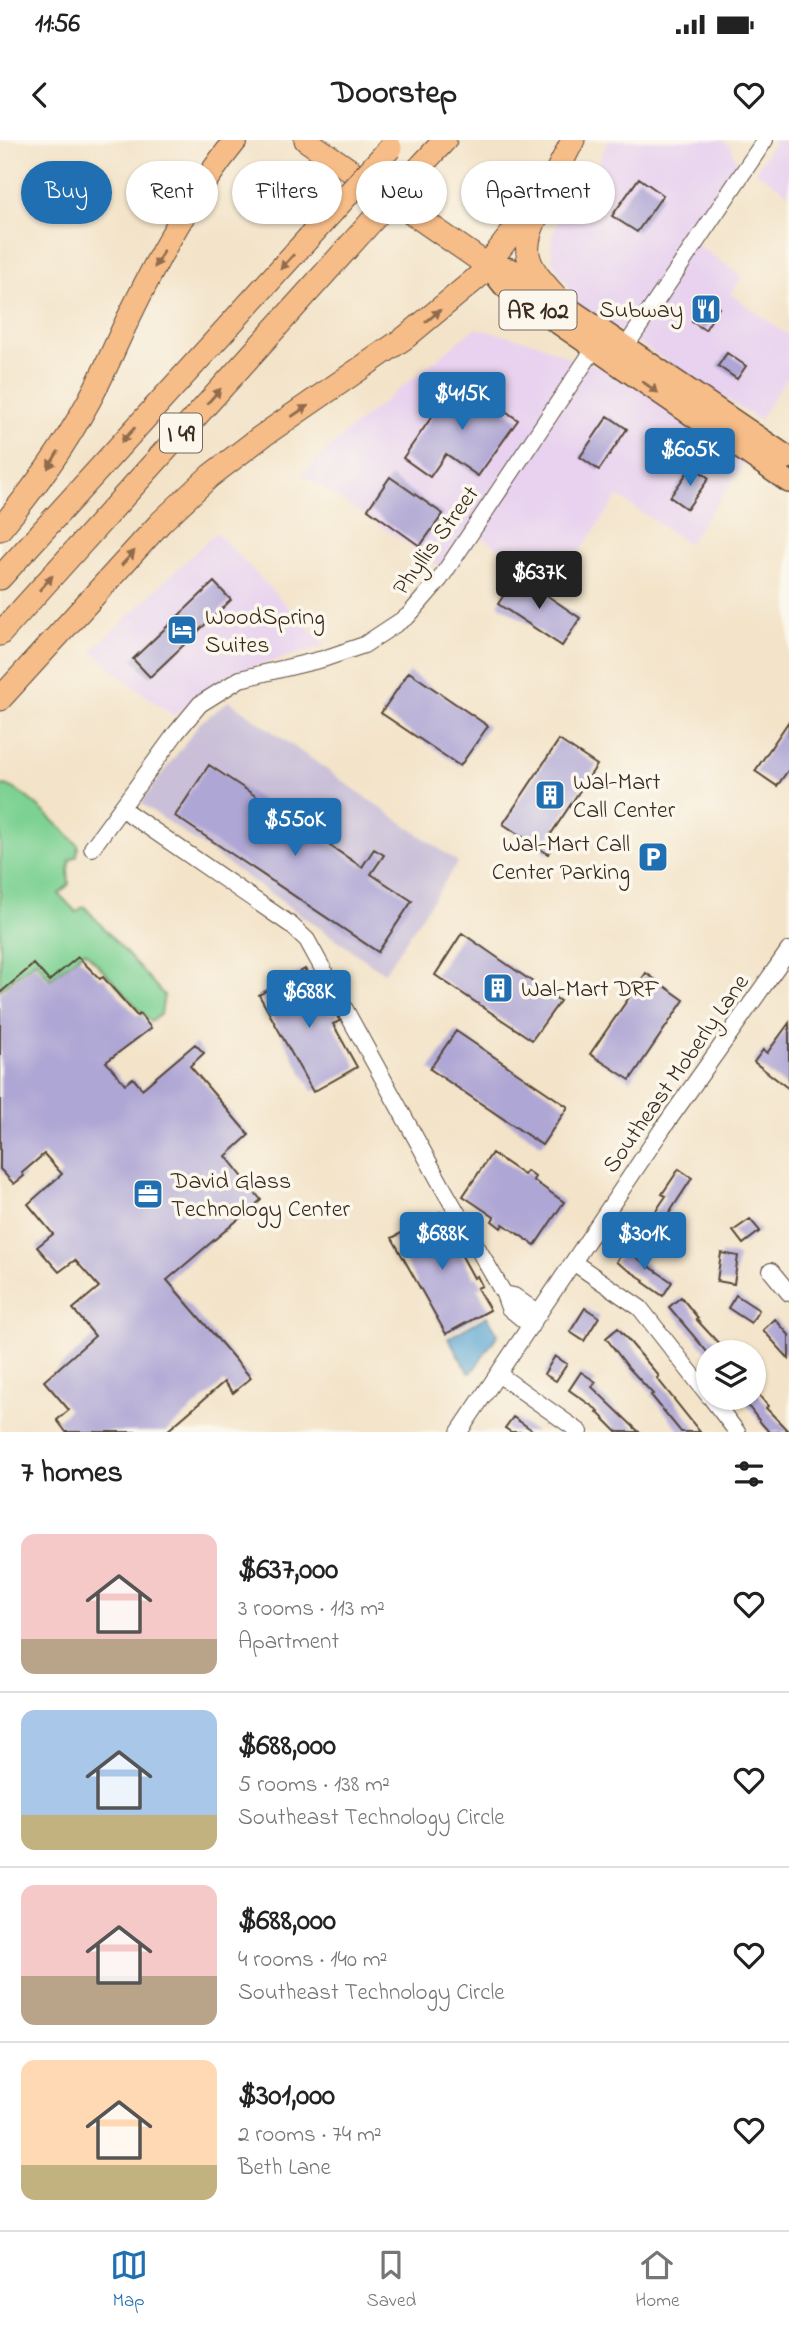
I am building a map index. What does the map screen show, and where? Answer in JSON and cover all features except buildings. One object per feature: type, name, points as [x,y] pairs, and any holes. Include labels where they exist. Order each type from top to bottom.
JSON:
[{"type":"highway","points":[[306,140],[487,265]]},
{"type":"highway","name":"I 49","points":[[0,634],[445,140]]},
{"type":"highway","points":[[562,161],[573,140]]},
{"type":"highway","points":[[0,529],[42,476],[86,406],[174,230],[230,144]]},
{"type":"highway","name":"I 49","points":[[0,578],[394,144]]},
{"type":"highway","points":[[0,699],[161,522],[193,491],[253,444],[406,337],[476,279],[519,224]]},
{"type":"highway","points":[[533,224],[526,253],[534,271],[559,300]]},
{"type":"main road","name":"AR 102","points":[[487,265],[511,269],[559,300],[600,340],[789,482]]},
{"type":"main road","name":"AR 102","points":[[487,265],[504,286],[600,340],[626,346],[789,458]]},
{"type":"street","points":[[626,346],[765,140]]},
{"type":"street","name":"Phyllis Street","points":[[92,848],[200,704],[240,679],[323,659],[364,645],[408,616],[440,579],[600,340]]},
{"type":"street","points":[[121,808],[292,925],[307,940],[504,1294],[509,1308],[535,1320]]},
{"type":"street","name":"Southeast Moberly Lane","points":[[459,1432],[663,1128],[789,950]]},
{"type":"street","points":[[573,1262],[640,1308],[696,1379]]},
{"type":"street","points":[[771,1271],[789,1293]]},
{"type":"street","points":[[498,1374],[580,1432]]},
{"type":"street","points":[[720,1410],[737,1432]]},
{"type":"shaded area","points":[[608,140],[721,140],[731,146],[738,165],[688,238],[742,276],[731,294],[789,336],[789,374],[759,420],[579,305],[552,261],[551,238],[557,224],[615,224],[615,161],[599,161]]},
{"type":"shaded area","points":[[775,140],[789,140],[789,194],[755,171]]},
{"type":"shaded area","points":[[475,328],[537,343],[574,360],[598,366],[608,364],[748,459],[688,544],[618,496],[556,586],[480,536],[452,574],[302,474],[349,430]]},
{"type":"shaded area","points":[[216,532],[326,646],[234,672],[207,688],[174,716],[131,685],[92,651]]},
{"type":"shaded area","points":[[229,701],[458,862],[384,973],[141,803],[200,723]]},
{"type":"green space","points":[[5,785],[32,802],[78,845],[77,856],[70,860],[69,884],[59,894],[76,912],[84,906],[164,995],[161,1014],[151,1022],[85,951],[50,979],[35,961],[0,990],[0,786]]},
{"type":"water","points":[[487,1316],[498,1334],[469,1373],[448,1338]]},
{"type":"place","name":"Subway","points":[[706,309]]},
{"type":"place","name":"WoodSpring Suites","points":[[182,630]]},
{"type":"place","name":"Wal-Mart Call Center","points":[[550,795]]},
{"type":"place","name":"Wal-Mart Call Center Parking","points":[[653,857]]},
{"type":"place","name":"Wal-Mart DRF","points":[[498,988]]},
{"type":"place","name":"David Glass Technology Center","points":[[148,1194]]}]
